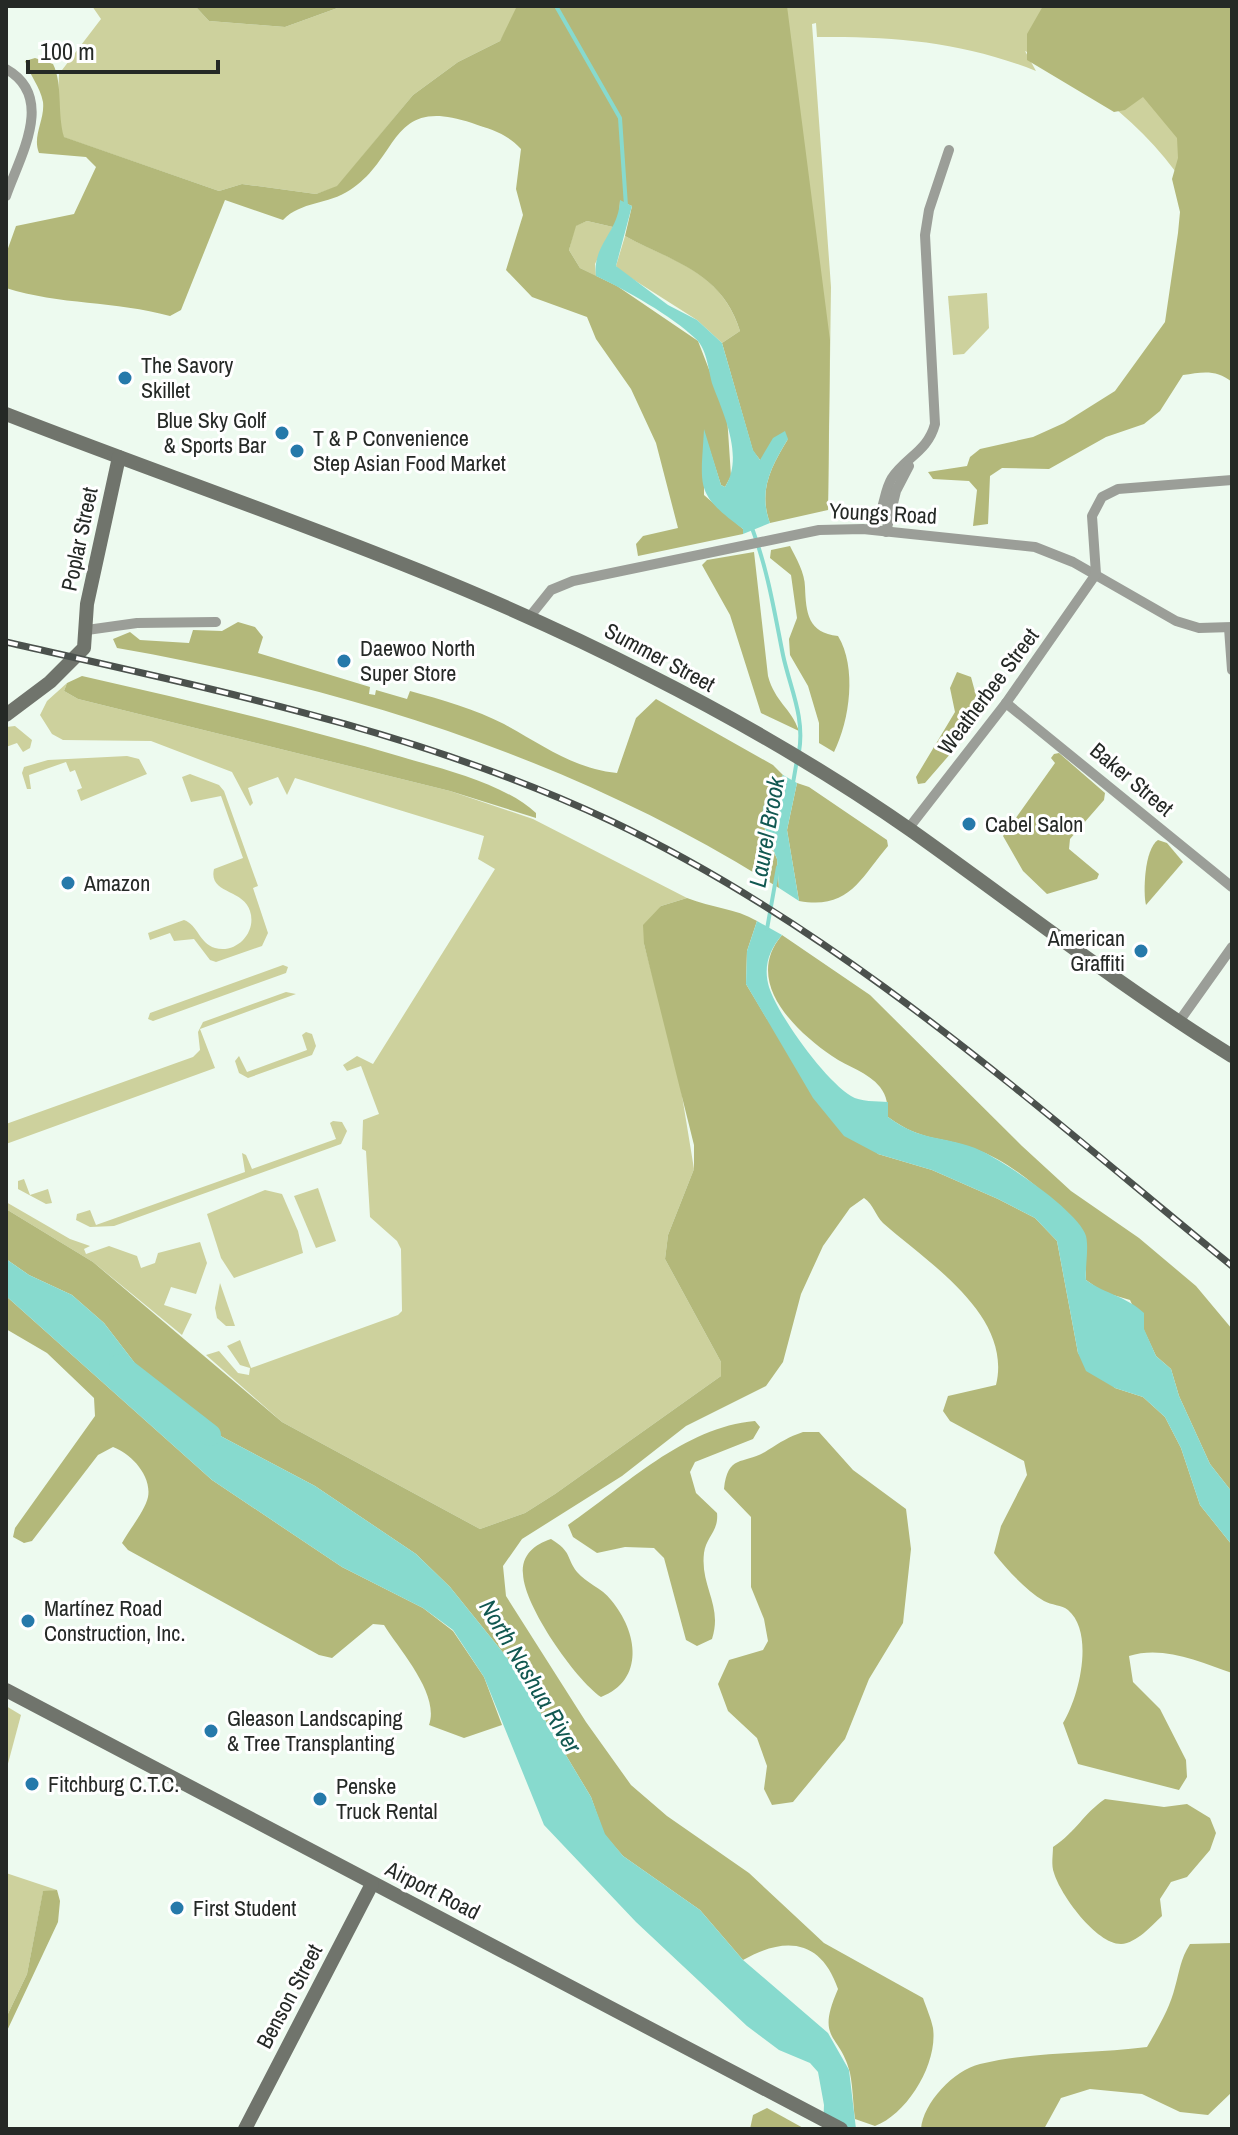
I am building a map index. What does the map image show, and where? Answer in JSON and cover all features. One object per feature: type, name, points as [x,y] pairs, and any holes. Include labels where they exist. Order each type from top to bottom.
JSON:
[{"type":"main road","name":"Summer Street","points":[[6,414],[531,615],[650,675],[822,773],[908,829],[1178,1023],[1232,1056]]},
{"type":"main road","name":"Poplar Street","points":[[87,630],[87,604],[119,457]]},
{"type":"main road","points":[[6,715],[50,682],[81,652],[87,630]]},
{"type":"main road","name":"Airport Road","points":[[6,1690],[841,2129]]},
{"type":"main road","name":"Benson Street","points":[[245,2129],[372,1884]]},
{"type":"street","points":[[6,69],[17,75],[30,95],[33,111],[29,135],[6,196]]},
{"type":"street","points":[[869,529],[878,518],[894,475],[927,445],[935,424],[925,235],[929,210],[949,150]]},
{"type":"street","points":[[886,532],[896,491],[912,461]]},
{"type":"street","points":[[1096,574],[1092,516],[1099,501],[1110,491],[1232,480]]},
{"type":"street","name":"Youngs Road","points":[[531,615],[558,586],[784,536],[819,530],[869,529],[1021,543],[1062,556],[1176,621],[1199,628],[1230,627]]},
{"type":"street","name":"Weatherbee Street","points":[[908,829],[1006,703],[1096,574]]},
{"type":"street","points":[[87,630],[137,623],[216,622]]},
{"type":"street","points":[[1230,627],[1232,670]]},
{"type":"street","name":"Baker Street","points":[[1006,703],[1232,887]]},
{"type":"street","points":[[1178,1023],[1232,947]]},
{"type":"green space","points":[[92,6],[195,6],[209,21],[285,27],[343,6],[517,6],[518,11],[500,41],[458,62],[413,95],[337,187],[316,194],[242,184],[219,191],[63,137],[57,115],[59,74],[101,19]]},
{"type":"green space","points":[[195,6],[343,6],[285,27],[209,21]]},
{"type":"green space","points":[[517,6],[787,6],[830,340],[828,510],[770,523],[765,500],[768,480],[788,439],[761,461],[753,451],[722,343],[740,331],[732,311],[721,295],[694,271],[625,236],[632,206],[620,201],[619,219],[613,227],[587,221],[576,226],[569,250],[580,268],[617,286],[698,341],[727,416],[731,476],[725,487],[721,485],[704,432],[704,495],[743,529],[743,534],[638,556],[636,544],[643,536],[678,528],[656,443],[631,389],[596,339],[587,317],[532,297],[506,270],[523,215],[516,189],[521,149],[504,136],[472,123],[445,116],[425,117],[410,123],[379,162],[350,190],[298,209],[283,220],[225,200],[181,310],[170,316],[6,288],[6,254],[16,226],[74,214],[96,167],[86,157],[39,153],[37,140],[43,102],[25,61],[35,58],[53,64],[58,80],[64,137],[219,191],[242,184],[316,194],[337,186],[413,95],[458,62],[500,41]]},
{"type":"green space","points":[[776,6],[1232,6],[1232,296],[1208,226],[1175,171],[1132,123],[1081,83],[1025,51],[1036,71],[955,47],[901,40],[817,37],[816,23],[812,24],[831,287],[828,510]]},
{"type":"green space","points":[[1043,6],[1232,6],[1232,382],[1214,373],[1183,375],[1160,411],[1144,424],[1106,437],[1049,469],[1002,468],[990,476],[988,524],[973,526],[977,490],[969,481],[933,479],[928,472],[967,466],[970,457],[980,449],[1033,437],[1064,423],[1115,391],[1165,322],[1178,233],[1180,212],[1172,179],[1178,158],[1177,138],[1143,97],[1125,110],[1114,112],[1027,60],[1027,34]]},
{"type":"green space","points":[[587,221],[613,227],[595,264],[596,276],[580,268],[569,250],[575,226]]},
{"type":"green space","points":[[625,236],[678,262],[708,281],[732,311],[740,331],[722,343],[697,320],[620,271],[616,266]]},
{"type":"green space","points":[[987,293],[989,328],[964,354],[953,355],[948,296]]},
{"type":"green space","points":[[790,546],[804,576],[806,605],[811,620],[820,631],[838,636],[848,663],[847,709],[834,752],[819,743],[819,723],[808,686],[790,655],[789,639],[797,618],[791,575],[770,558],[771,550]]},
{"type":"green space","points":[[754,552],[768,676],[799,731],[761,713],[730,615],[702,565],[707,560]]},
{"type":"green space","points":[[238,622],[255,627],[263,637],[258,653],[370,687],[369,694],[375,695],[376,690],[407,699],[410,691],[458,705],[504,724],[572,761],[601,771],[617,773],[636,718],[656,699],[773,765],[783,775],[763,807],[765,831],[777,859],[779,888],[623,802],[460,735],[291,685],[117,648],[113,639],[130,632],[140,640],[189,643],[193,630],[222,631]]},
{"type":"green space","points":[[957,672],[971,677],[980,710],[971,730],[925,783],[918,784],[916,777],[955,712],[950,688]]},
{"type":"green space","points":[[82,676],[282,724],[454,772],[508,794],[536,813],[536,818],[450,791],[78,699],[64,691],[67,683]]},
{"type":"green space","points":[[67,683],[64,691],[78,699],[450,791],[533,819],[687,898],[661,906],[644,944],[678,1071],[694,1169],[668,1235],[665,1259],[721,1362],[721,1376],[555,1494],[525,1513],[480,1529],[282,1422],[206,1355],[219,1351],[238,1373],[249,1375],[250,1368],[240,1365],[227,1346],[240,1340],[251,1368],[402,1311],[401,1249],[397,1241],[370,1217],[366,1151],[362,1149],[363,1120],[379,1114],[361,1066],[347,1071],[343,1065],[357,1056],[373,1064],[495,869],[478,859],[484,836],[295,778],[287,795],[278,777],[248,788],[253,803],[250,806],[232,772],[151,741],[63,740],[52,734],[40,715],[47,701]]},
{"type":"green space","points":[[15,726],[32,740],[30,748],[23,752],[17,743],[6,747],[6,727]]},
{"type":"green space","points":[[1059,753],[1105,793],[1104,800],[1070,839],[1069,849],[1099,874],[1097,879],[1047,894],[1023,871],[1003,836],[1055,763],[1051,758]]},
{"type":"green space","points":[[127,756],[139,759],[147,774],[81,801],[77,790],[82,788],[75,770],[70,772],[66,762],[29,775],[31,789],[27,789],[22,773],[24,767],[48,760]]},
{"type":"green space","points":[[190,774],[219,785],[224,791],[258,886],[253,888],[268,933],[262,946],[216,962],[210,960],[194,939],[174,941],[170,933],[150,940],[148,933],[184,920],[210,946],[223,949],[243,940],[251,926],[246,904],[216,883],[214,877],[214,869],[243,858],[221,796],[191,802],[182,777]]},
{"type":"green space","points":[[797,783],[809,787],[887,840],[888,846],[861,880],[842,896],[830,901],[799,901],[787,830]]},
{"type":"green space","points":[[1158,840],[1167,843],[1183,862],[1146,905],[1147,862]]},
{"type":"green space","points":[[687,898],[757,921],[747,951],[746,984],[767,1019],[878,1154],[932,1170],[998,1199],[1035,1218],[1057,1241],[1078,1353],[1115,1388],[1143,1397],[1165,1417],[1181,1448],[1200,1505],[1232,1545],[1232,1673],[1168,1654],[1155,1652],[1129,1656],[1133,1682],[1160,1709],[1186,1760],[1187,1777],[1179,1790],[1078,1764],[1063,1723],[1074,1698],[1082,1665],[1081,1634],[1076,1620],[1066,1608],[1044,1601],[1030,1591],[994,1553],[1001,1526],[1027,1475],[1024,1461],[950,1421],[943,1411],[948,1396],[996,1385],[998,1360],[992,1336],[962,1292],[883,1223],[864,1198],[850,1208],[823,1246],[801,1294],[783,1362],[766,1386],[686,1426],[622,1476],[522,1539],[503,1566],[506,1596],[586,1722],[631,1785],[667,1816],[749,1873],[824,1943],[923,1998],[933,2028],[931,2057],[909,2099],[887,2120],[875,2126],[855,2119],[850,2073],[829,2028],[838,1989],[822,1960],[812,1952],[787,1945],[758,1952],[743,1960],[700,1910],[623,1856],[604,1834],[591,1797],[509,1660],[450,1587],[416,1554],[315,1486],[177,1413],[146,1389],[134,1362],[104,1323],[72,1295],[29,1275],[6,1259],[6,1209],[93,1262],[282,1422],[480,1529],[525,1513],[721,1376],[721,1362],[665,1259],[668,1235],[694,1169],[694,1145],[644,944],[643,925],[661,906]]},
{"type":"green space","points":[[782,935],[870,995],[1022,1146],[1071,1191],[1139,1238],[1196,1286],[1232,1329],[1232,1492],[1210,1464],[1179,1396],[1171,1369],[1156,1356],[1130,1300],[1103,1292],[1086,1280],[1086,1238],[1063,1212],[1022,1175],[991,1156],[922,1135],[888,1117],[886,1097],[875,1082],[817,1045],[789,1018],[771,987],[768,970],[771,952]]},
{"type":"green space","points":[[283,965],[288,967],[286,973],[153,1021],[148,1019],[150,1013]]},
{"type":"green space","points":[[286,992],[296,994],[200,1029],[215,1068],[6,1144],[6,1124],[193,1057],[200,1050],[198,1032],[203,1022]]},
{"type":"green space","points":[[306,1032],[312,1034],[316,1046],[312,1055],[248,1078],[239,1073],[235,1061],[239,1056],[247,1072],[307,1050],[302,1035]]},
{"type":"green space","points":[[342,1122],[347,1131],[341,1144],[114,1226],[90,1227],[76,1220],[77,1214],[90,1210],[96,1225],[245,1172],[242,1153],[252,1169],[336,1139],[330,1123]]},
{"type":"green space","points":[[24,1179],[30,1195],[48,1189],[52,1203],[46,1204],[18,1189],[18,1181]]},
{"type":"green space","points":[[318,1188],[336,1241],[316,1248],[294,1196]]},
{"type":"green space","points":[[265,1190],[282,1194],[298,1231],[303,1253],[234,1278],[221,1258],[207,1214]]},
{"type":"green space","points":[[6,1202],[70,1239],[90,1246],[84,1249],[86,1254],[109,1246],[137,1256],[141,1268],[155,1263],[158,1253],[200,1242],[207,1263],[196,1294],[171,1287],[164,1305],[192,1314],[182,1335],[93,1262],[6,1209]]},
{"type":"green space","points":[[220,1283],[235,1326],[226,1326],[217,1318],[215,1308]]},
{"type":"green space","points":[[6,1296],[212,1480],[342,1567],[423,1608],[453,1631],[484,1677],[502,1725],[464,1738],[429,1725],[431,1713],[424,1687],[384,1625],[373,1624],[332,1658],[319,1655],[128,1550],[122,1543],[144,1508],[148,1497],[147,1481],[126,1454],[113,1447],[98,1455],[32,1541],[24,1543],[13,1537],[15,1528],[95,1416],[94,1398],[47,1353],[6,1329]]},
{"type":"green space","points":[[755,1421],[760,1427],[753,1439],[695,1462],[690,1472],[696,1493],[717,1513],[716,1525],[704,1553],[715,1627],[712,1639],[697,1646],[686,1640],[664,1558],[654,1548],[625,1547],[597,1553],[573,1537],[568,1525],[680,1446],[704,1434]]},
{"type":"green space","points":[[803,1432],[819,1432],[853,1470],[906,1509],[911,1549],[903,1623],[869,1679],[845,1739],[793,1802],[772,1805],[764,1789],[767,1766],[757,1738],[728,1711],[718,1684],[729,1660],[763,1650],[768,1641],[764,1619],[751,1587],[751,1517],[724,1489],[726,1477],[734,1465]]},
{"type":"green space","points":[[551,1539],[566,1551],[581,1576],[611,1600],[627,1626],[633,1654],[631,1667],[615,1689],[601,1697],[565,1659],[541,1622],[526,1588],[524,1561],[535,1547]]},
{"type":"green space","points":[[6,1706],[21,1715],[6,1771]]},
{"type":"green space","points":[[1105,1799],[1164,1807],[1187,1804],[1210,1818],[1216,1833],[1210,1850],[1187,1877],[1171,1882],[1160,1899],[1162,1916],[1138,1937],[1121,1944],[1101,1936],[1080,1916],[1063,1893],[1053,1867],[1053,1847]]},
{"type":"green space","points":[[6,1873],[57,1890],[43,1892],[27,1974],[6,2018]]},
{"type":"green space","points":[[57,1890],[60,1901],[58,1922],[6,2033],[6,2018],[27,1974],[43,1891]]},
{"type":"green space","points":[[1232,1943],[1232,2092],[1208,2115],[1180,2112],[1142,2094],[1090,2089],[1061,2098],[1044,2129],[921,2129],[927,2109],[934,2099],[950,2080],[970,2067],[1022,2057],[1147,2047],[1170,2003],[1182,1960],[1190,1944]]},
{"type":"green space","points":[[767,2108],[805,2129],[750,2129],[753,2115]]},
{"type":"water","points":[[620,200],[632,206],[616,266],[668,305],[697,320],[722,343],[753,450],[760,460],[773,438],[785,431],[788,439],[776,459],[766,490],[770,523],[743,534],[743,529],[716,506],[704,488],[704,429],[721,485],[725,487],[733,463],[727,423],[700,344],[662,313],[596,276],[598,256],[619,211]]},
{"type":"water","points":[[783,775],[797,783],[787,830],[799,901],[779,888],[777,859],[762,821],[763,807]]},
{"type":"water","points":[[757,921],[782,935],[767,966],[767,980],[774,1000],[804,1047],[840,1088],[859,1099],[888,1102],[888,1117],[911,1131],[963,1144],[987,1154],[1037,1186],[1080,1225],[1087,1241],[1086,1280],[1144,1313],[1144,1329],[1156,1356],[1171,1369],[1179,1396],[1210,1464],[1232,1492],[1232,1545],[1200,1505],[1181,1448],[1165,1417],[1143,1397],[1115,1388],[1086,1371],[1078,1353],[1057,1241],[1035,1218],[998,1199],[932,1170],[878,1154],[844,1136],[813,1098],[746,984],[747,951]]},
{"type":"water","points":[[6,1259],[29,1275],[72,1295],[104,1323],[134,1362],[146,1389],[177,1413],[315,1486],[416,1554],[450,1587],[509,1660],[591,1797],[605,1834],[623,1856],[700,1910],[743,1960],[828,2033],[849,2070],[856,2129],[823,2129],[824,2105],[818,2072],[810,2063],[779,2050],[747,2026],[636,1922],[544,1825],[484,1677],[453,1630],[423,1608],[342,1567],[212,1480],[6,1296]]},
{"type":"waterway","name":"Laurel Brook","points":[[556,6],[620,118],[626,206]]},
{"type":"waterway","name":"Laurel Brook","points":[[752,528],[798,715],[799,752]]},
{"type":"waterway","name":"Laurel Brook","points":[[793,783],[797,760]]},
{"type":"waterway","name":"Laurel Brook","points":[[767,929],[778,867]]},
{"type":"waterway","name":"North Nashua River","points":[[120,1365],[210,1435]]},
{"type":"railway","points":[[6,642],[314,715],[390,737],[539,789],[611,821],[696,865],[778,914],[857,968],[1010,1084],[1232,1266]]},
{"type":"place","name":"The Savory Skillet","points":[[125,378]]},
{"type":"place","name":"Blue Sky Golf & Sports Bar","points":[[282,433]]},
{"type":"place","name":"T & P Convenience Step Asian Food Market","points":[[297,451]]},
{"type":"place","name":"Daewoo North Super Store","points":[[344,661]]},
{"type":"place","name":"Cabel Salon","points":[[969,824]]},
{"type":"place","name":"Amazon","points":[[68,883]]},
{"type":"place","name":"American Graffiti","points":[[1141,951]]},
{"type":"place","name":"Martínez Road Construction, Inc.","points":[[28,1621]]},
{"type":"place","name":"Gleason Landscaping & Tree Transplanting","points":[[211,1731]]},
{"type":"place","name":"Fitchburg C.T.C.","points":[[32,1784]]},
{"type":"place","name":"Penske Truck Rental","points":[[320,1799]]},
{"type":"place","name":"First Student","points":[[177,1908]]}]
